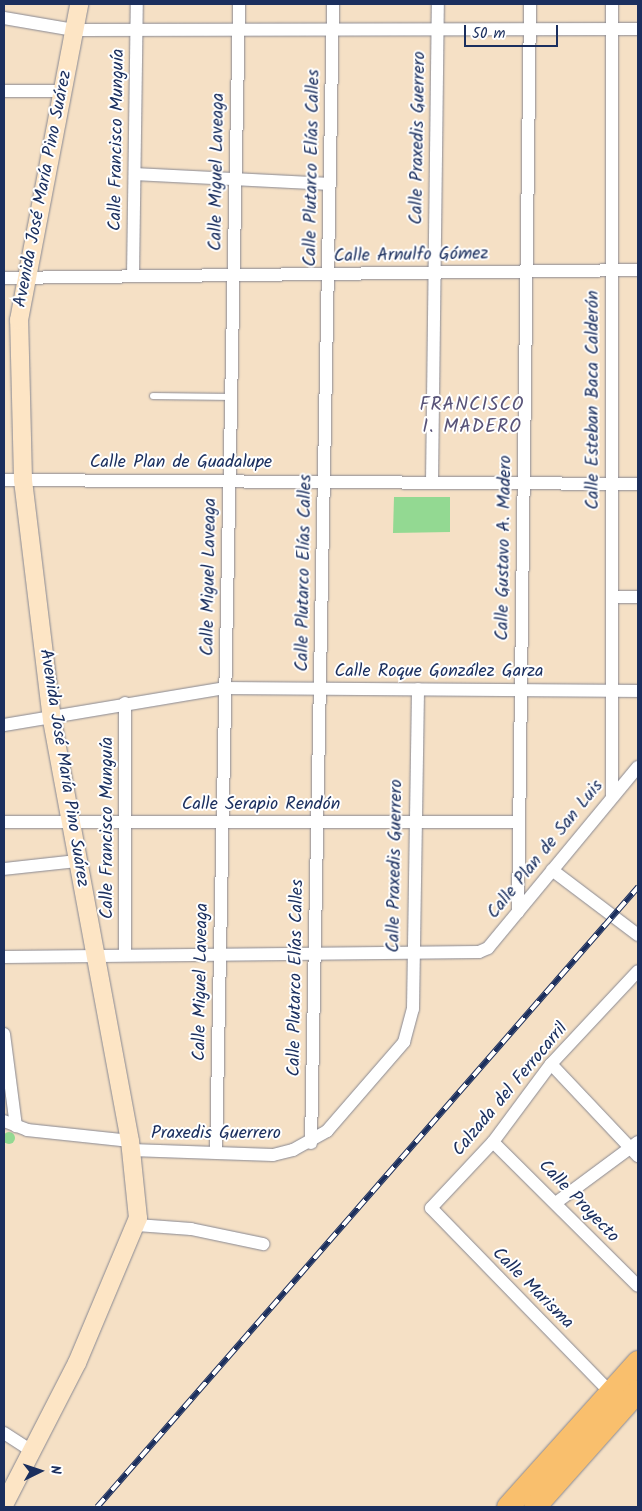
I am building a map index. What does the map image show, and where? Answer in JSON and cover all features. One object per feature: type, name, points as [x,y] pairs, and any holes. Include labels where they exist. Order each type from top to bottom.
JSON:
[{"type":"highway","points":[[508,1507],[638,1362]]},
{"type":"highway","points":[[535,1507],[638,1391]]},
{"type":"street","name":"Avenida José María Pino Suárez","points":[[4,1505],[33,1452],[137,1225],[132,1157],[76,861],[52,720],[23,480],[18,354],[24,277],[79,4]]},
{"type":"street","name":"Calle Francisco Munguía","points":[[133,276],[137,4]]},
{"type":"street","name":"Calle Miguel Laveaga","points":[[216,1152],[239,4]]},
{"type":"street","name":"Calle Plutarco Elías Calles","points":[[311,1143],[333,4]]},
{"type":"street","name":"Calle Praxedis Guerrero","points":[[432,482],[438,4]]},
{"type":"street","name":"Calle Gustavo A. Madero","points":[[518,912],[530,4]]},
{"type":"street","name":"Calle Esteban Baca Calderón","points":[[612,4],[612,796]]},
{"type":"street","points":[[4,18],[74,30],[638,29]]},
{"type":"street","points":[[4,91],[62,91]]},
{"type":"street","points":[[135,174],[330,184]]},
{"type":"street","name":"Calle Arnulfo Gómez","points":[[4,278],[638,270]]},
{"type":"street","name":"Calle Plan de Guadalupe","points":[[4,480],[638,484]]},
{"type":"street","points":[[612,597],[638,597]]},
{"type":"street","name":"Calle Roque González Garza","points":[[4,725],[52,720],[125,703],[226,688],[320,690],[521,689],[638,692]]},
{"type":"street","name":"Calle Praxedis Guerrero","points":[[404,1042],[413,1016],[411,952],[418,689]]},
{"type":"street","name":"Calle Francisco Munguía","points":[[125,703],[125,953]]},
{"type":"street","name":"Calle Plan de San Luis","points":[[411,952],[480,952],[518,912],[612,796],[638,767]]},
{"type":"street","name":"Calle Serapio Rendón","points":[[4,822],[519,822]]},
{"type":"street","points":[[4,869],[76,861]]},
{"type":"street","points":[[552,870],[638,935]]},
{"type":"street","points":[[4,957],[94,953],[411,952]]},
{"type":"street","name":"Calzada del Ferrocarril","points":[[431,1208],[493,1142],[550,1064],[638,971]]},
{"type":"street","points":[[4,1034],[16,1126]]},
{"type":"street","name":"Praxedis Guerrero","points":[[4,1120],[16,1126],[132,1157],[216,1152],[273,1155],[311,1143],[340,1116],[404,1042]]},
{"type":"street","points":[[550,1064],[633,1144],[638,1156]]},
{"type":"street","name":"Calle Proyecto","points":[[493,1142],[557,1202],[638,1286]]},
{"type":"street","points":[[557,1202],[633,1144]]},
{"type":"street","name":"Calle Marisma","points":[[431,1208],[611,1393]]},
{"type":"street","points":[[137,1225],[191,1229],[263,1244]]},
{"type":"street","points":[[4,1433],[33,1452]]},
{"type":"lane","points":[[153,396],[231,397]]},
{"type":"green space","points":[[394,497],[450,497],[450,532],[393,533]]},
{"type":"green space","points":[[11,1132],[14,1133],[14,1143],[7,1144],[4,1143],[3,1136],[4,1133]]},
{"type":"railway","points":[[97,1507],[638,887]]},
{"type":"district","name":"FRANCISCO I. MADERO","points":[[472,417]]}]
